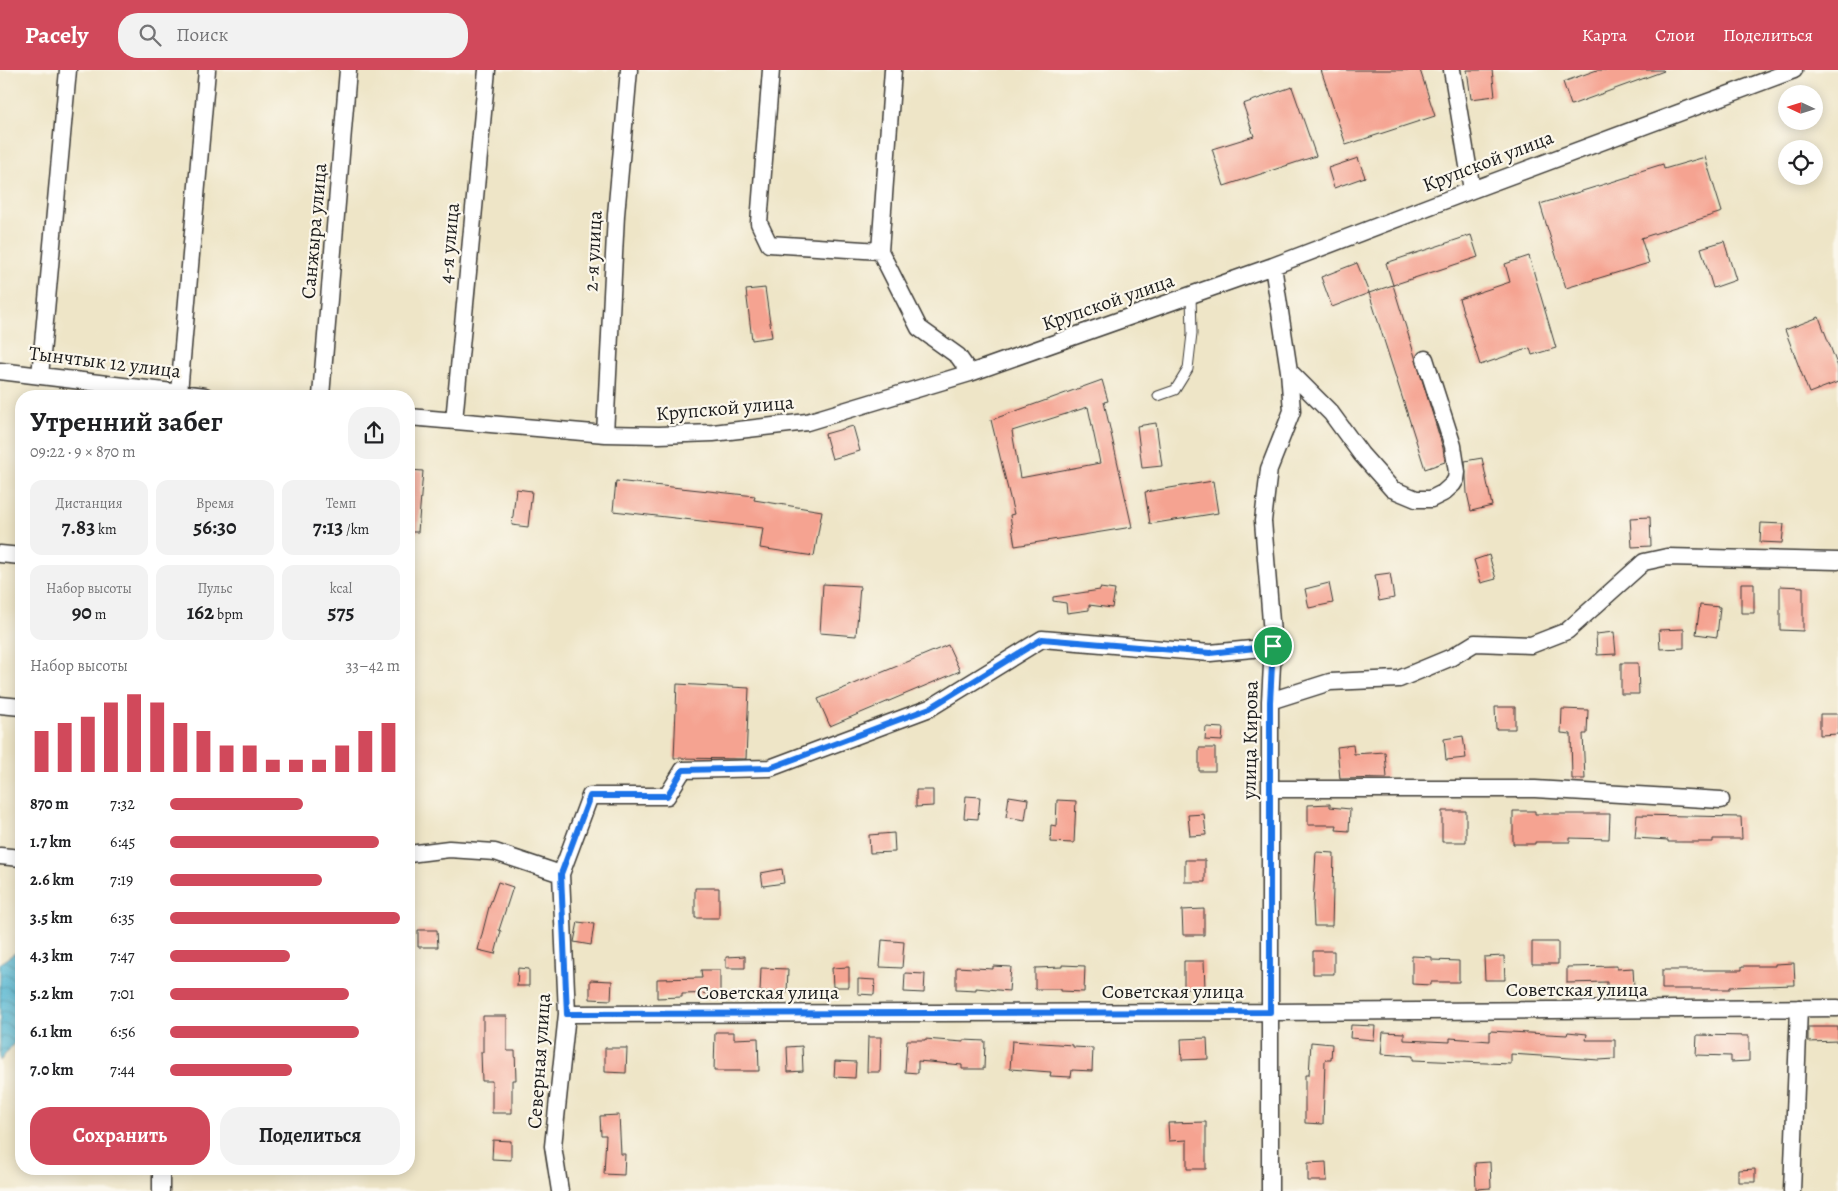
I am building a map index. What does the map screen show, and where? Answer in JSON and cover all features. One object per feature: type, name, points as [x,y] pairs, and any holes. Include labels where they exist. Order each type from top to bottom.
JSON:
[{"type":"street","points":[[40,376],[68,70]]},
{"type":"street","points":[[179,390],[207,70]]},
{"type":"street","name":"Санжыра улица","points":[[321,390],[348,70]]},
{"type":"street","name":"4-я улица","points":[[454,421],[487,70]]},
{"type":"street","name":"2-я улица","points":[[605,434],[616,215],[629,70]]},
{"type":"street","points":[[771,70],[759,224],[769,244],[880,252]]},
{"type":"street","points":[[893,70],[880,252],[919,328],[958,356],[970,373]]},
{"type":"street","points":[[1452,70],[1472,190]]},
{"type":"street","name":"Крупской улица","points":[[415,417],[605,434],[659,435],[713,434],[807,422],[970,373],[1191,295],[1794,70]]},
{"type":"street","name":"улица Кирова","points":[[1270,1191],[1270,702],[1273,646],[1263,521],[1269,469],[1292,411],[1289,371],[1272,266]]},
{"type":"street","points":[[1289,371],[1331,413],[1392,489],[1416,499],[1432,499],[1443,493],[1453,484],[1457,472],[1453,446],[1425,359]]},
{"type":"street","name":"Тынчтык 12 улица","points":[[0,371],[154,390]]},
{"type":"street","points":[[0,554],[15,555]]},
{"type":"street","points":[[1270,702],[1330,682],[1398,679],[1452,657],[1475,644],[1531,645],[1567,631],[1644,562],[1667,557],[1838,560]]},
{"type":"street","points":[[415,853],[449,849],[495,852],[561,874],[590,796],[667,796],[683,770],[770,768],[930,708],[1042,639],[1210,653],[1273,646]]},
{"type":"street","points":[[0,705],[15,706]]},
{"type":"street","points":[[1270,789],[1535,789],[1721,800]]},
{"type":"street","points":[[0,856],[15,857]]},
{"type":"street","name":"Северная улица","points":[[560,1191],[553,1146],[567,1014],[561,874]]},
{"type":"street","points":[[1792,1191],[1799,1008]]},
{"type":"street","name":"Советская улица","points":[[567,1014],[1838,1008]]},
{"type":"street","points":[[161,1175],[161,1191]]},
{"type":"lane","points":[[1158,396],[1175,390],[1188,370],[1192,334],[1191,295]]},
{"type":"water","points":[[15,953],[15,1042],[0,1061],[0,963]]},
{"type":"building","points":[[1321,70],[1420,70],[1435,116],[1346,145]]},
{"type":"building","points":[[1467,70],[1492,70],[1495,96],[1471,99]]},
{"type":"building","points":[[1597,70],[1664,71],[1571,105],[1563,82]]},
{"type":"building","points":[[1292,87],[1316,156],[1224,186],[1212,149],[1254,136],[1243,104]]},
{"type":"building","points":[[1705,157],[1722,212],[1641,238],[1649,263],[1566,288],[1540,204],[1631,176],[1631,174],[1663,164],[1664,169]]},
{"type":"building","points":[[1358,158],[1365,177],[1334,188],[1328,168]]},
{"type":"building","points":[[1471,235],[1478,257],[1393,285],[1386,263]]},
{"type":"building","points":[[1724,241],[1736,280],[1713,288],[1701,248]]},
{"type":"building","points":[[1529,256],[1556,348],[1532,355],[1530,348],[1480,365],[1459,299],[1510,282],[1505,264]]},
{"type":"building","points":[[1357,263],[1369,293],[1332,307],[1321,277]]},
{"type":"building","points":[[1393,285],[1443,448],[1445,462],[1425,469],[1369,293]]},
{"type":"building","points":[[765,288],[772,337],[752,340],[746,290]]},
{"type":"building","points":[[1819,317],[1838,367],[1838,382],[1809,393],[1785,330]]},
{"type":"building","points":[[1102,380],[1108,401],[1104,402],[1132,527],[1015,546],[1010,515],[1014,514],[991,420]],"holes":[[[1088,407],[1100,463],[1020,478],[1012,431]]]},
{"type":"building","points":[[1156,423],[1162,466],[1142,468],[1137,426]]},
{"type":"building","points":[[853,426],[860,451],[832,459],[825,434]]},
{"type":"building","points":[[1482,458],[1492,506],[1471,511],[1467,493],[1465,461]]},
{"type":"building","points":[[415,470],[423,471],[418,532],[415,532]]},
{"type":"building","points":[[616,481],[755,496],[754,500],[822,511],[814,556],[760,548],[763,528],[613,511]]},
{"type":"building","points":[[1213,481],[1218,513],[1150,524],[1145,492]]},
{"type":"building","points":[[516,489],[532,491],[528,527],[512,525]]},
{"type":"building","points":[[1650,517],[1651,546],[1632,547],[1630,518]]},
{"type":"building","points":[[1761,523],[1784,524],[1782,543],[1760,542]]},
{"type":"building","points":[[1489,555],[1496,579],[1481,583],[1474,560]]},
{"type":"building","points":[[1390,573],[1394,598],[1379,601],[1375,575]]},
{"type":"building","points":[[1329,583],[1333,603],[1309,608],[1305,589]]},
{"type":"building","points":[[1741,583],[1754,583],[1754,613],[1741,613]]},
{"type":"building","points":[[823,584],[860,586],[856,636],[820,633]]},
{"type":"building","points":[[1780,586],[1803,587],[1803,631],[1780,630]]},
{"type":"building","points":[[1100,588],[1115,590],[1112,608],[1089,605],[1089,610],[1067,613],[1066,603],[1053,601],[1053,597],[1100,590]]},
{"type":"building","points":[[1700,605],[1720,607],[1717,637],[1696,634]]},
{"type":"building","points":[[1684,629],[1684,648],[1660,649],[1659,630]]},
{"type":"building","points":[[1614,632],[1616,654],[1597,655],[1596,634]]},
{"type":"building","points":[[948,645],[960,671],[830,726],[818,699]]},
{"type":"building","points":[[1621,663],[1638,663],[1639,694],[1621,694]]},
{"type":"building","points":[[677,684],[749,688],[746,759],[674,758]]},
{"type":"building","points":[[1495,707],[1515,707],[1515,729],[1496,729]]},
{"type":"building","points":[[1562,709],[1588,710],[1587,734],[1583,734],[1585,779],[1572,779],[1571,734],[1561,733]]},
{"type":"building","points":[[1820,714],[1838,714],[1838,734],[1820,735]]},
{"type":"building","points":[[1206,727],[1223,728],[1222,741],[1205,740]]},
{"type":"building","points":[[1463,736],[1466,758],[1446,760],[1444,739]]},
{"type":"building","points":[[1353,745],[1354,754],[1385,752],[1387,778],[1340,779],[1337,747]]},
{"type":"building","points":[[1199,748],[1215,748],[1215,771],[1199,771]]},
{"type":"building","points":[[916,790],[933,790],[933,806],[916,807]]},
{"type":"building","points":[[966,796],[980,797],[978,819],[964,818]]},
{"type":"building","points":[[1009,796],[1028,799],[1025,820],[1006,817]]},
{"type":"building","points":[[1057,800],[1076,801],[1074,843],[1050,842],[1051,825],[1056,826]]},
{"type":"building","points":[[1330,804],[1330,807],[1350,809],[1349,831],[1336,830],[1337,825],[1308,825],[1308,805]]},
{"type":"building","points":[[1442,811],[1466,811],[1466,842],[1442,842]]},
{"type":"building","points":[[1513,811],[1535,811],[1535,814],[1610,814],[1609,839],[1570,838],[1570,842],[1513,844]]},
{"type":"building","points":[[1204,814],[1206,835],[1190,836],[1188,815]]},
{"type":"building","points":[[1637,815],[1741,817],[1742,839],[1713,839],[1713,842],[1668,842],[1668,840],[1635,838]]},
{"type":"building","points":[[894,833],[895,852],[870,853],[869,835]]},
{"type":"building","points":[[1316,852],[1334,853],[1332,926],[1314,926],[1313,904]]},
{"type":"building","points":[[1185,860],[1205,860],[1205,882],[1185,882]]},
{"type":"building","points":[[782,869],[784,883],[763,886],[761,873]]},
{"type":"building","points":[[498,882],[513,887],[499,930],[501,931],[495,954],[478,950],[489,907]]},
{"type":"building","points":[[695,888],[719,888],[719,918],[695,918]]},
{"type":"building","points":[[1204,909],[1204,935],[1183,935],[1182,910]]},
{"type":"building","points":[[578,922],[594,924],[591,945],[574,942]]},
{"type":"building","points":[[418,930],[437,930],[438,947],[418,947]]},
{"type":"building","points":[[882,940],[904,942],[902,968],[880,967]]},
{"type":"building","points":[[1532,942],[1558,942],[1558,964],[1532,964]]},
{"type":"building","points":[[1313,951],[1334,951],[1334,974],[1313,974]]},
{"type":"building","points":[[745,956],[745,968],[726,968],[726,957]]},
{"type":"building","points":[[1412,956],[1432,957],[1432,960],[1459,961],[1459,982],[1431,982],[1431,985],[1412,984]]},
{"type":"building","points":[[1504,956],[1505,980],[1485,980],[1484,957]]},
{"type":"building","points":[[1184,961],[1204,961],[1205,988],[1184,988]]},
{"type":"building","points":[[1794,963],[1795,985],[1730,987],[1730,989],[1662,989],[1662,970],[1742,970],[1742,966],[1775,966],[1775,964]]},
{"type":"building","points":[[1062,965],[1085,966],[1084,992],[1061,991],[1061,989],[1035,989],[1035,968],[1062,967]]},
{"type":"building","points":[[993,966],[1011,967],[1009,991],[976,988],[976,990],[956,989],[956,967],[993,969]]},
{"type":"building","points":[[1617,966],[1617,969],[1633,968],[1634,987],[1607,986],[1607,982],[1567,983],[1567,967]]},
{"type":"building","points":[[849,967],[849,987],[833,987],[832,968]]},
{"type":"building","points":[[518,968],[529,969],[529,986],[517,986]]},
{"type":"building","points":[[761,968],[788,969],[787,993],[760,992]]},
{"type":"building","points":[[701,970],[720,970],[720,993],[682,994],[682,997],[657,998],[657,979],[702,978]]},
{"type":"building","points":[[905,973],[925,974],[924,993],[904,992]]},
{"type":"building","points":[[858,979],[875,980],[874,995],[858,994]]},
{"type":"building","points":[[590,980],[612,981],[611,1000],[590,999]]},
{"type":"building","points":[[483,1016],[507,1016],[507,1051],[515,1051],[516,1080],[512,1080],[512,1113],[492,1113],[492,1081],[482,1081]]},
{"type":"building","points":[[1351,1025],[1375,1026],[1374,1040],[1350,1038]]},
{"type":"building","points":[[1808,1027],[1838,1027],[1838,1041],[1808,1042]]},
{"type":"building","points":[[1490,1031],[1567,1035],[1568,1032],[1587,1034],[1586,1040],[1615,1040],[1615,1059],[1599,1060],[1511,1054],[1511,1064],[1413,1060],[1413,1056],[1381,1054],[1383,1032],[1404,1033],[1404,1040],[1450,1042],[1450,1038],[1490,1041]]},
{"type":"building","points":[[715,1032],[734,1032],[734,1039],[758,1038],[759,1071],[714,1071]]},
{"type":"building","points":[[1697,1035],[1749,1036],[1749,1061],[1731,1062],[1731,1056],[1696,1055]]},
{"type":"building","points":[[868,1037],[881,1037],[880,1072],[867,1072]]},
{"type":"building","points":[[1207,1038],[1208,1059],[1182,1060],[1181,1039]]},
{"type":"building","points":[[925,1039],[963,1042],[963,1040],[985,1041],[984,1069],[962,1069],[962,1065],[918,1061],[918,1073],[905,1072],[907,1040]]},
{"type":"building","points":[[1012,1041],[1093,1048],[1092,1071],[1072,1070],[1071,1077],[1050,1076],[1051,1072],[1010,1069]]},
{"type":"building","points":[[1311,1042],[1332,1044],[1331,1060],[1325,1060],[1323,1124],[1305,1123],[1305,1075],[1309,1075]]},
{"type":"building","points":[[802,1046],[803,1071],[788,1072],[787,1047]]},
{"type":"building","points":[[605,1048],[627,1048],[626,1073],[605,1072]]},
{"type":"building","points":[[835,1061],[856,1062],[855,1078],[834,1077]]},
{"type":"building","points":[[619,1115],[621,1154],[625,1154],[624,1175],[604,1174],[606,1135],[601,1135],[600,1116]]},
{"type":"building","points":[[1206,1122],[1206,1169],[1187,1169],[1187,1140],[1169,1141],[1168,1123]]},
{"type":"building","points":[[493,1140],[511,1141],[511,1160],[492,1159]]},
{"type":"building","points":[[1326,1162],[1327,1181],[1308,1181],[1308,1163]]},
{"type":"building","points":[[1490,1162],[1491,1188],[1476,1189],[1475,1163]]},
{"type":"building","points":[[1755,1169],[1755,1182],[1738,1182],[1738,1170]]},
{"type":"route","points":[[1042,639],[1210,653],[1273,646],[1270,702],[1270,1012],[567,1014],[561,874],[590,796],[667,796],[683,770],[770,768],[930,708],[1042,639]]}]
